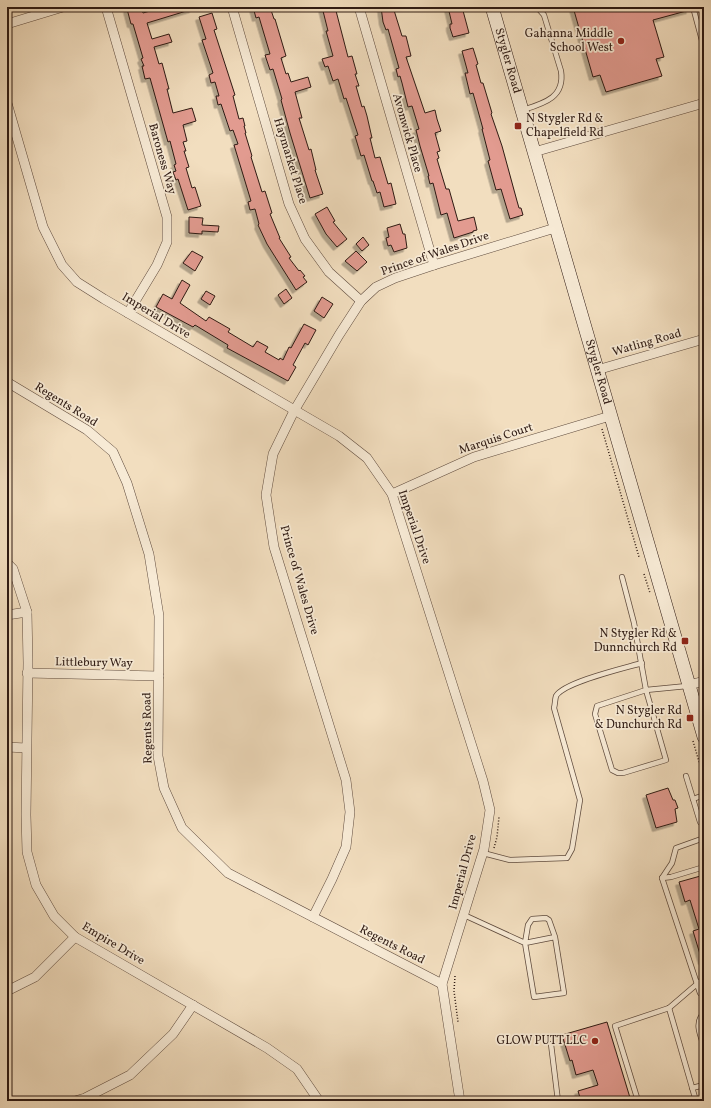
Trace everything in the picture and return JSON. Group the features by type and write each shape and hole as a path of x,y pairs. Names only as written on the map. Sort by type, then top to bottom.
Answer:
{"main road":[{"name":"Stygler Road","path":"494,7 534,152 704,737"}],"street":[{"path":"7,24 63,7"},
{"name":"Baroness Way","path":"106,7 167,217 167,242 156,265 128,313"},
{"name":"Haymarket Place","path":"232,7 292,211 305,239 329,272 361,301"},
{"name":"Avonwick Place","path":"359,7 434,265"},
{"name":"Imperial Drive","path":"7,102 43,227 62,265 77,282 294,411 339,436 367,458 392,494 483,781 490,810 483,853 442,984 460,1101"},
{"path":"534,152 704,102"},
{"name":"Prince of Wales Drive","path":"313,917 346,847 350,812 346,780 274,546 266,495 273,454 294,411 339,335 361,301 376,287 395,278 434,265 556,228"},
{"name":"Watling Road","path":"597,370 704,339"},
{"name":"Regents Road","path":"7,382 87,430 114,452 127,483 149,554 159,616 158,756 164,788 182,828 228,873 442,984"},
{"name":"Marquis Court","path":"392,494 474,457 610,416"},
{"name":"Empire Drive","path":"7,563 13,569 27,612 27,852 36,885 54,916 75,937 267,1048 297,1069 319,1101"},
{"path":"7,615 27,612"},
{"name":"Littlebury Way","path":"28,673 159,676"},
{"path":"689,685 704,681"},
{"path":"7,747 26,748"},
{"path":"7,991 35,977 75,937"},
{"path":"75,1101 86,1098 130,1075 173,1034 193,1005"}],"lane":[{"path":"522,110 539,105 552,98 561,86 562,79 544,15 537,7"},
{"path":"693,7 704,48"},
{"path":"622,577 634,623 646,690 666,760 623,773 618,773 612,770 595,714 597,706 646,690 689,685"},
{"path":"483,853 510,860 567,858 572,849 580,800 554,708 556,696 564,688 642,663"},
{"path":"686,776 700,822"},
{"path":"693,799 704,795"},
{"path":"662,878 672,863 676,848 704,838"},
{"path":"662,878 671,877 704,867"},
{"path":"662,878 700,993 704,992"},
{"path":"464,915 525,943 555,937"},
{"path":"546,918 549,920 555,937 564,993 534,997 525,943 528,925 532,919 546,918"},
{"path":"638,1101 615,1026 669,1008 704,978"},
{"path":"669,1008 696,1101"},
{"path":"704,1013 700,1016 698,1022 704,1046"},
{"path":"550,1044 558,1101"},
{"path":"692,1088 704,1085"}],"path":[{"path":"599,429 602,428 640,558"},
{"path":"412,525 417,540"},
{"path":"643,568 651,598"},
{"path":"659,623 663,638"},
{"path":"493,850 497,837 499,812"},
{"path":"455,973 454,991 459,1027"}],"building":[{"path":"141,7 143,13 164,7 193,7 193,9 147,23 152,39 169,34 172,42 154,47 159,64 162,63 169,89 167,89 173,113 192,108 196,121 183,125 187,141 183,142 189,167 186,168 192,188 195,187 201,206 188,210 178,179 176,180 173,172 176,171 174,165 176,164 170,141 168,142 150,78 145,79 142,66 144,66 141,59 143,58 127,9"},
{"path":"253,7 270,7 286,56 281,58 286,74 288,73 291,82 308,77 311,87 295,92 302,118 299,118 309,150 311,149 315,170 323,194 310,198 290,133 273,69 270,70 265,55 270,54 259,17 256,18"},
{"path":"322,7 335,7 348,57 352,56 357,74 355,74 359,86 356,86 362,107 364,106 367,116 375,158 380,157 388,184 391,183 396,204 384,207 380,192 377,193 372,181 364,155 361,156 355,136 358,135 338,79 333,81 328,66 325,67 322,59 333,56 326,31 328,31"},
{"path":"381,7 393,7 402,36 406,36 411,56 406,57 425,113 435,110 441,131 435,133 440,151 437,152 439,158 437,159 446,189 449,189 458,221 474,217 477,230 473,232 454,238 447,213 441,215 433,183 430,184 416,130 419,129 412,106 408,107 400,76 398,77 396,69 399,68 388,29 386,30 383,22"},
{"path":"448,7 462,7 469,33 453,37 450,28 450,24 452,24"},
{"name":"Gahanna Middle School West","path":"573,7 689,7 690,10 653,20 664,57 656,59 662,76 606,92 600,75 593,77"},
{"path":"212,13 217,29 214,30 235,95 233,96 239,119 243,118 251,157 262,192 265,191 272,213 270,214 279,238 291,257 289,258 305,276 303,277 307,282 296,290 267,244 258,225 255,209 250,210 248,202 251,201 234,145 238,144 233,130 230,131 221,104 218,105 216,96 219,96 215,82 211,83 209,75 213,73 202,40 206,39 199,17"},
{"path":"473,48 478,64 476,65 481,83 483,83 519,208 521,208 523,215 510,219 501,189 496,190 488,161 490,160 483,129 473,93 470,94 465,73 468,73 462,51"},
{"path":"327,207 335,221 333,222 347,239 337,247 326,234 315,214"},
{"path":"189,217 203,218 202,225 219,226 218,232 202,231 202,234 189,233"},
{"path":"400,224 403,234 405,234 407,248 394,252 391,245 388,246 386,238 389,237 387,228"},
{"path":"363,237 369,245 362,251 356,244"},
{"path":"192,251 203,257 195,271 183,263"},
{"path":"356,251 367,262 357,271 345,261"},
{"path":"182,280 190,285 180,303 206,321 209,317 230,329 228,332 253,347 257,341 268,347 265,352 279,360 280,358 283,360 289,347 291,348 304,324 316,330 308,345 305,343 293,365 296,367 288,381 227,348 228,345 195,325 193,327 156,307 163,294 172,299"},
{"path":"286,289 292,298 284,304 278,295"},
{"path":"206,291 215,296 210,305 201,299"},
{"path":"322,297 333,304 324,318 314,311"},
{"path":"668,788 678,808 675,809 677,822 656,828 646,795"},
{"path":"704,875 704,961 702,961 693,931 699,929 690,900 685,902 679,882"},
{"path":"607,1022 631,1101 581,1101 578,1091 598,1085 593,1070 576,1075 562,1035"}],"place":[{"name":"Gahanna Middle School West","path":"621,41"},
{"name":"N Stygler Rd & Chapelfield Rd","path":"518,126"},
{"name":"N Stygler Rd & Dunnchurch Rd","path":"685,641"},
{"name":"N Stygler Rd & Dunchurch Rd","path":"690,718"},
{"name":"GLOW PUTT LLC","path":"595,1041"}]}
